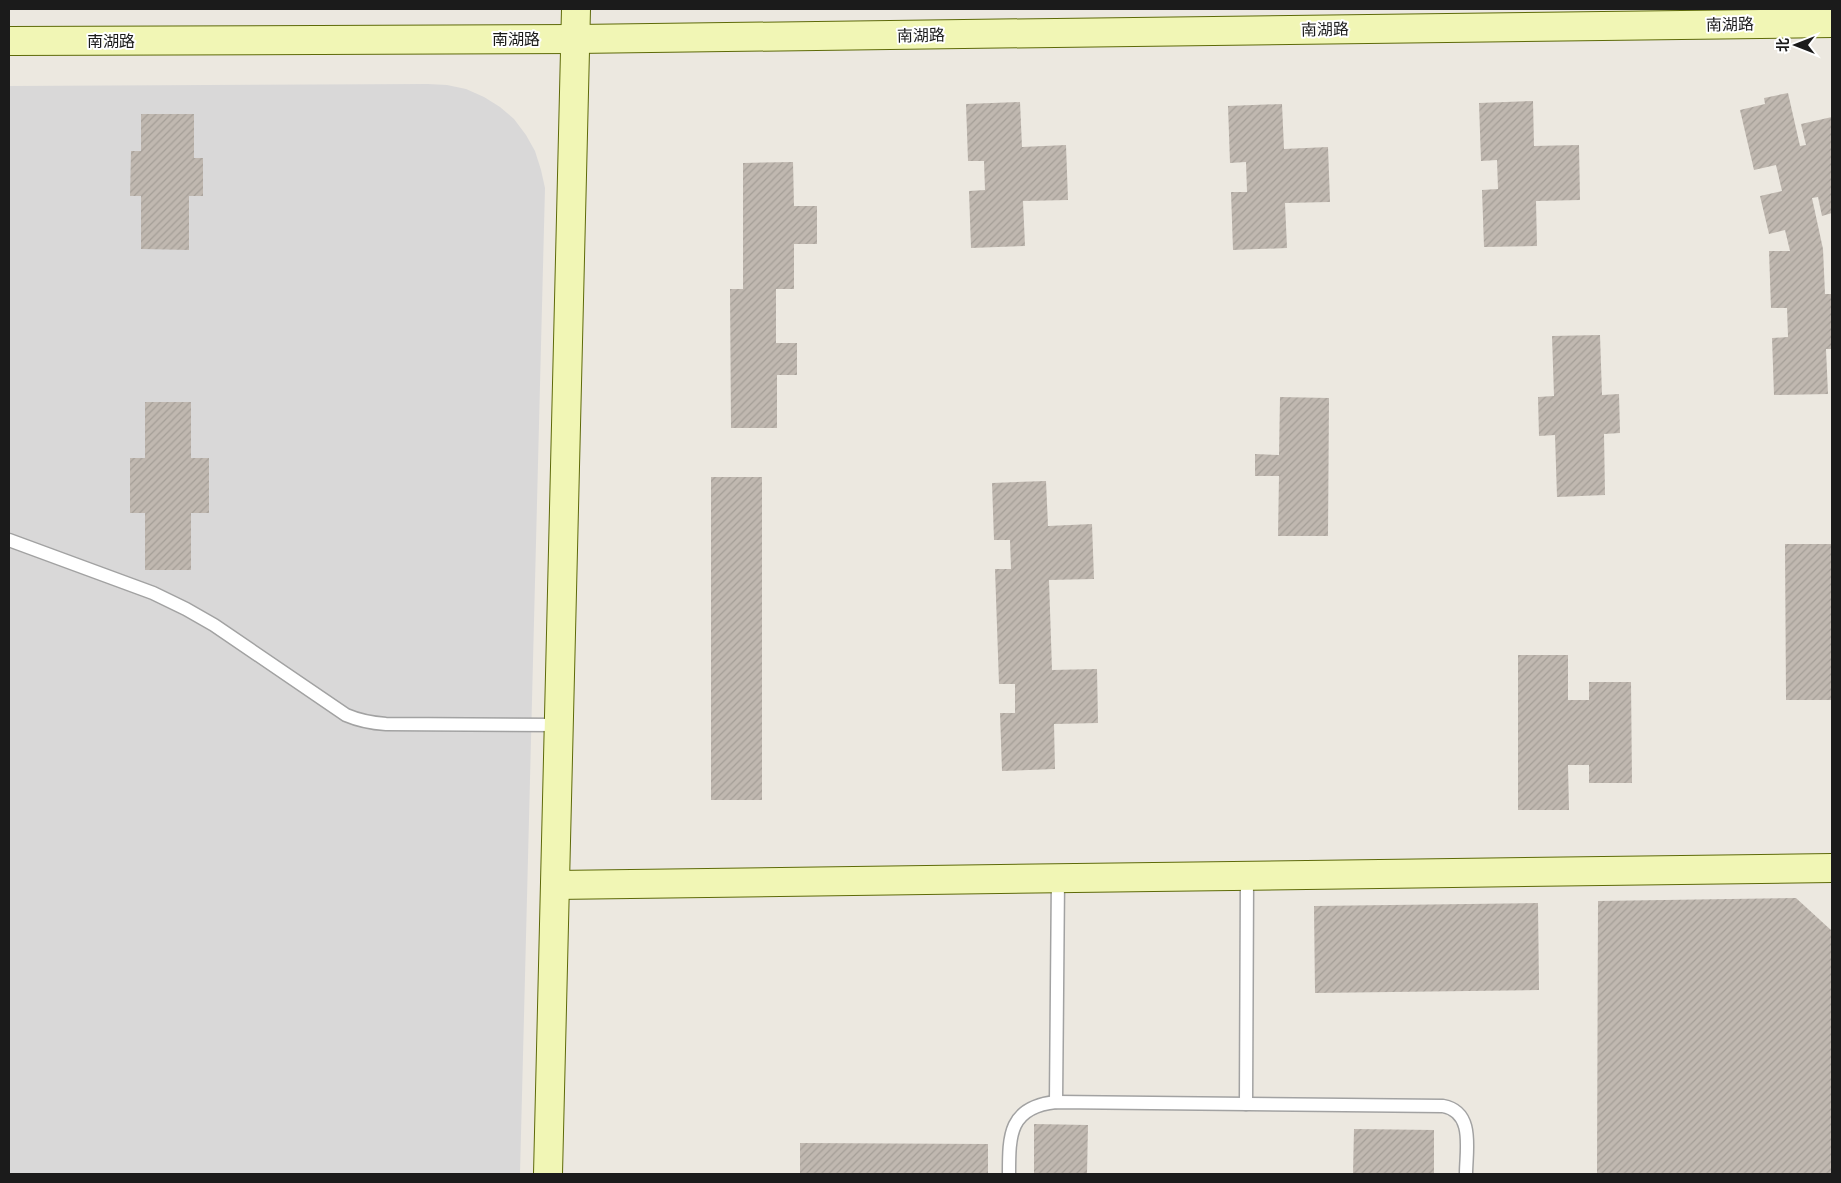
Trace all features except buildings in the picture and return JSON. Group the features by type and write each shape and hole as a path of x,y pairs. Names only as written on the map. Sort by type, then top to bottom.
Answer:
{"street":[{"path":"548,1174 576,9"},
{"name":"南湖路","path":"9,41 576,39 1832,23"},
{"path":"555,885 1832,868"}],"lane":[{"path":"9,540 153,593 186,609 214,625 346,715 358,720 386,724 559,725"},
{"path":"1246,1104 1248,876"},
{"path":"1056,1102 1058,878"},
{"path":"1009,1174 1010,1139 1013,1127 1021,1116 1031,1108 1056,1102 1443,1106 1459,1112 1465,1121 1467,1130 1466,1174"}],"shaded area":[{"path":"428,84 466,89 500,107 514,119 535,151 545,188 520,1174 9,1174 9,86"}]}
